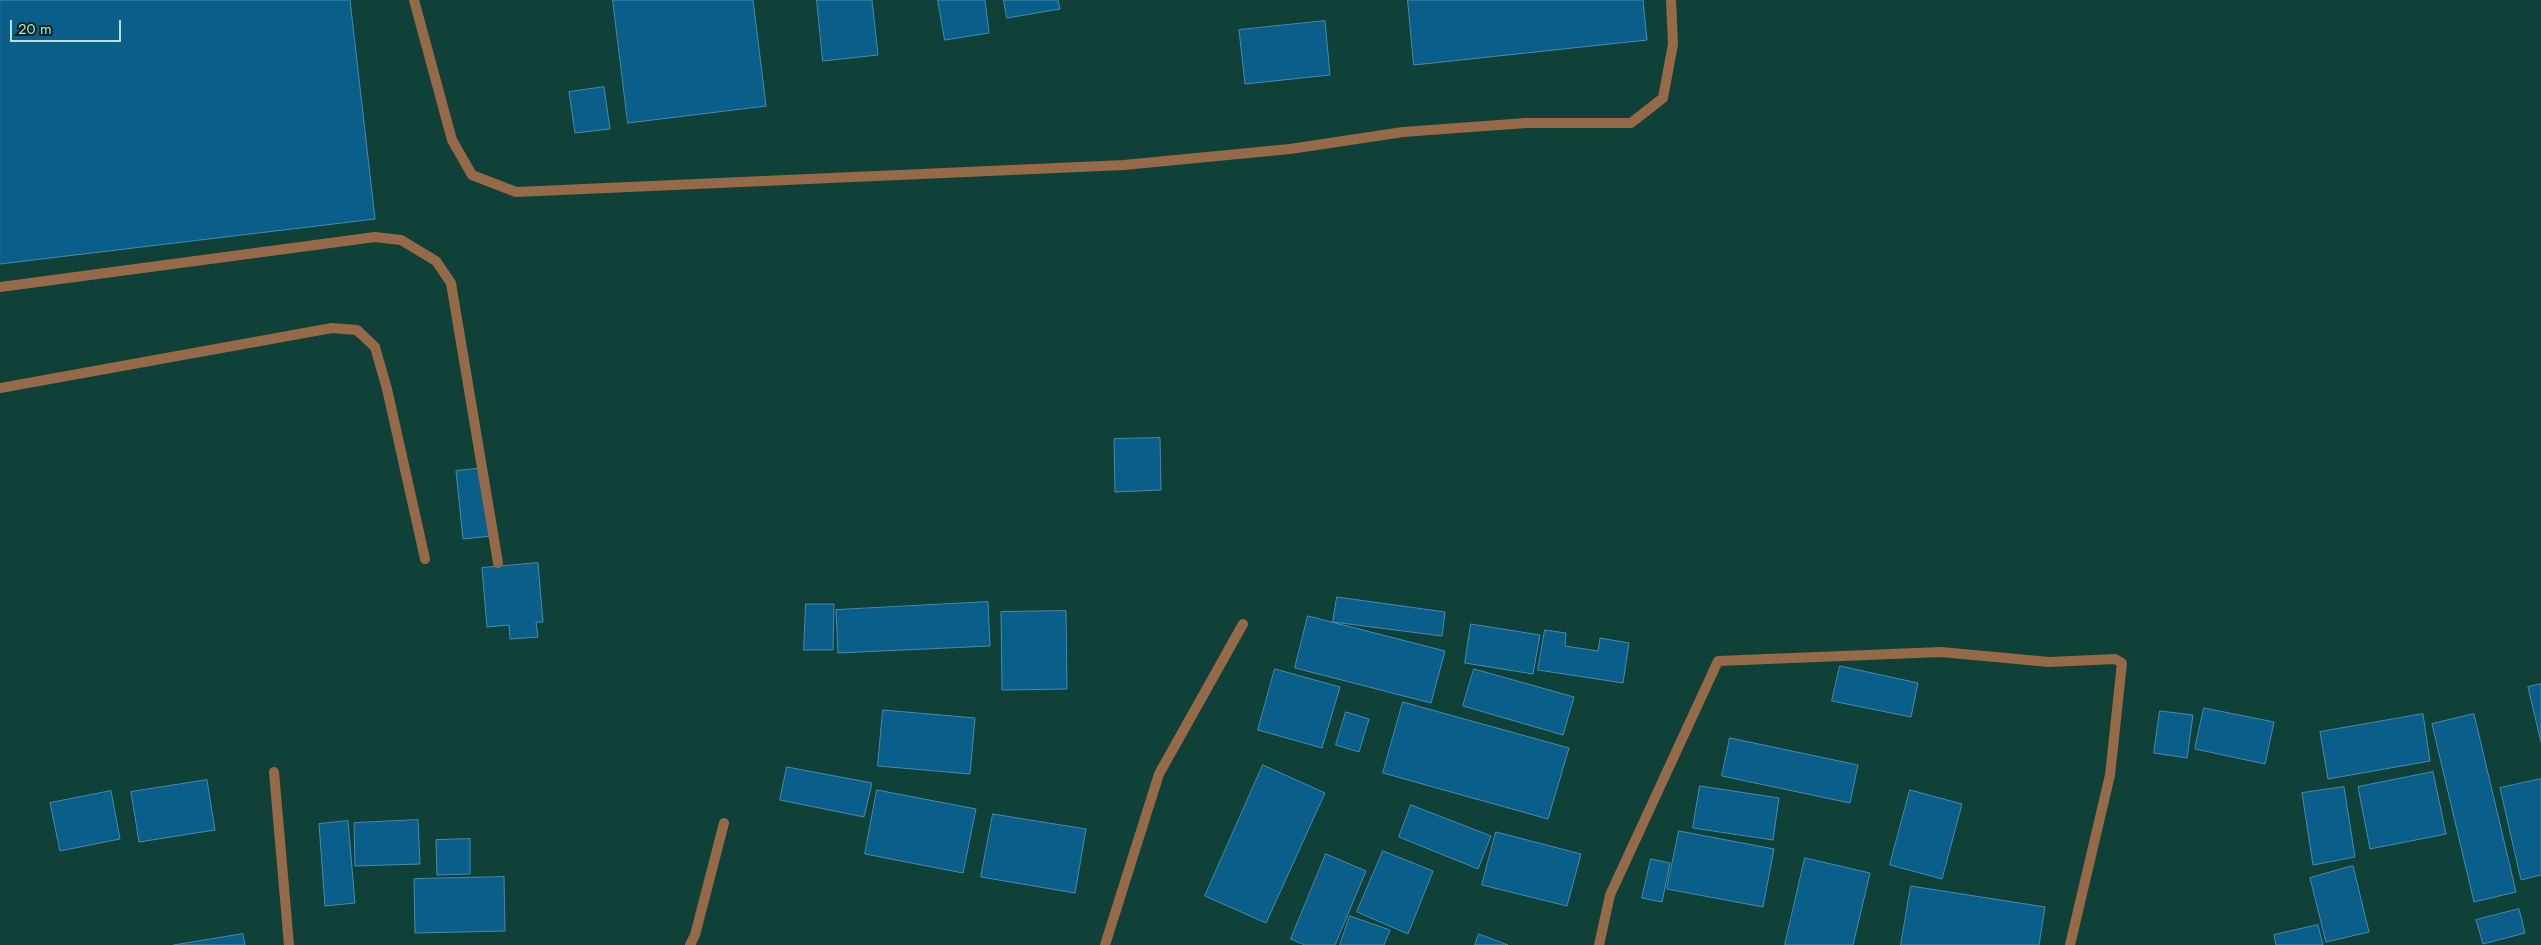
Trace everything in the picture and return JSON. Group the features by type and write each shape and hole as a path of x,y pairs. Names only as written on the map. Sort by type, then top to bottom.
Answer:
{"street":[{"path":"414,0 452,140 472,175 516,192 1124,165 1290,149 1404,132 1526,123 1631,123 1663,98 1673,44 1672,0"},
{"path":"0,287 375,237 401,240 436,261 451,283 498,564"},
{"path":"0,388 332,328 357,330 375,347 387,389 425,558"},
{"path":"1106,945 1160,774 1243,624"},
{"path":"1599,945 1610,895 1718,661 1941,652 2049,662 2115,659 2122,663 2110,775 2070,945"},
{"path":"274,772 289,945"},
{"path":"690,945 695,935 724,823"}],"building":[{"path":"0,0 350,0 375,219 0,264"},
{"path":"613,0 753,0 766,106 628,123"},
{"path":"817,0 872,0 878,55 823,61"},
{"path":"938,0 985,0 989,33 945,40"},
{"path":"1004,0 1058,0 1060,9 1007,18"},
{"path":"1408,0 1643,0 1647,40 1414,65"},
{"path":"1325,21 1330,75 1245,84 1239,30"},
{"path":"604,87 610,129 575,133 569,92"},
{"path":"1160,438 1161,490 1115,492 1114,439"},
{"path":"485,468 492,536 463,539 456,471"},
{"path":"538,563 543,622 536,622 538,637 510,639 509,625 487,627 482,568"},
{"path":"1337,597 1445,612 1442,636 1333,622"},
{"path":"988,602 990,646 838,653 836,610"},
{"path":"806,604 834,604 833,650 804,650"},
{"path":"1066,611 1067,689 1002,690 1001,612"},
{"path":"1308,616 1445,651 1431,703 1295,668"},
{"path":"1471,624 1540,635 1533,674 1465,663"},
{"path":"1545,630 1566,633 1565,646 1598,651 1600,638 1629,643 1623,683 1538,670"},
{"path":"1840,666 1918,683 1911,717 1832,701"},
{"path":"1275,669 1340,687 1322,748 1258,730"},
{"path":"1474,669 1574,697 1563,735 1463,706"},
{"path":"2541,684 2541,742 2528,687"},
{"path":"1403,702 1569,748 1548,819 1383,773"},
{"path":"2204,708 2274,722 2265,764 2195,749"},
{"path":"883,710 975,718 970,774 878,766"},
{"path":"2160,711 2193,715 2187,758 2154,753"},
{"path":"1346,712 1369,719 1359,752 1336,745"},
{"path":"2423,714 2430,761 2328,779 2320,732"},
{"path":"2474,714 2516,892 2474,902 2432,724"},
{"path":"1730,738 1858,765 1850,803 1722,776"},
{"path":"1263,765 1325,793 1266,923 1205,896"},
{"path":"787,767 872,783 864,817 780,800"},
{"path":"2433,772 2446,834 2370,849 2358,787"},
{"path":"2541,779 2541,875 2521,880 2500,788"},
{"path":"207,780 215,830 139,842 131,792"},
{"path":"1700,786 1779,798 1773,840 1693,828"},
{"path":"2344,787 2355,857 2313,865 2302,793"},
{"path":"877,790 976,809 963,873 865,854"},
{"path":"1910,790 1962,804 1942,879 1890,865"},
{"path":"111,791 120,839 60,851 50,803"},
{"path":"1411,805 1491,836 1478,869 1399,837"},
{"path":"993,814 1086,829 1075,893 981,877"},
{"path":"418,820 420,864 355,866 354,823"},
{"path":"348,821 355,903 325,906 319,824"},
{"path":"1679,831 1774,849 1763,907 1667,889"},
{"path":"1496,832 1581,854 1567,906 1482,885"},
{"path":"470,839 470,874 437,875 436,840"},
{"path":"1383,851 1433,871 1408,934 1357,912"},
{"path":"1326,854 1366,871 1335,945 1305,945 1291,939"},
{"path":"1805,858 1870,873 1853,945 1785,945"},
{"path":"1651,859 1670,863 1662,902 1642,898"},
{"path":"2353,866 2369,932 2326,942 2310,878"},
{"path":"504,877 505,931 415,933 414,879"},
{"path":"1911,886 2045,907 2039,945 1901,945"},
{"path":"2519,909 2525,933 2483,944 2476,920"},
{"path":"1350,916 1390,930 1384,945 1340,945"},
{"path":"2318,925 2323,945 2276,945 2274,935"},
{"path":"243,934 245,945 174,945"},
{"path":"1479,934 1508,945 1475,945"}]}
